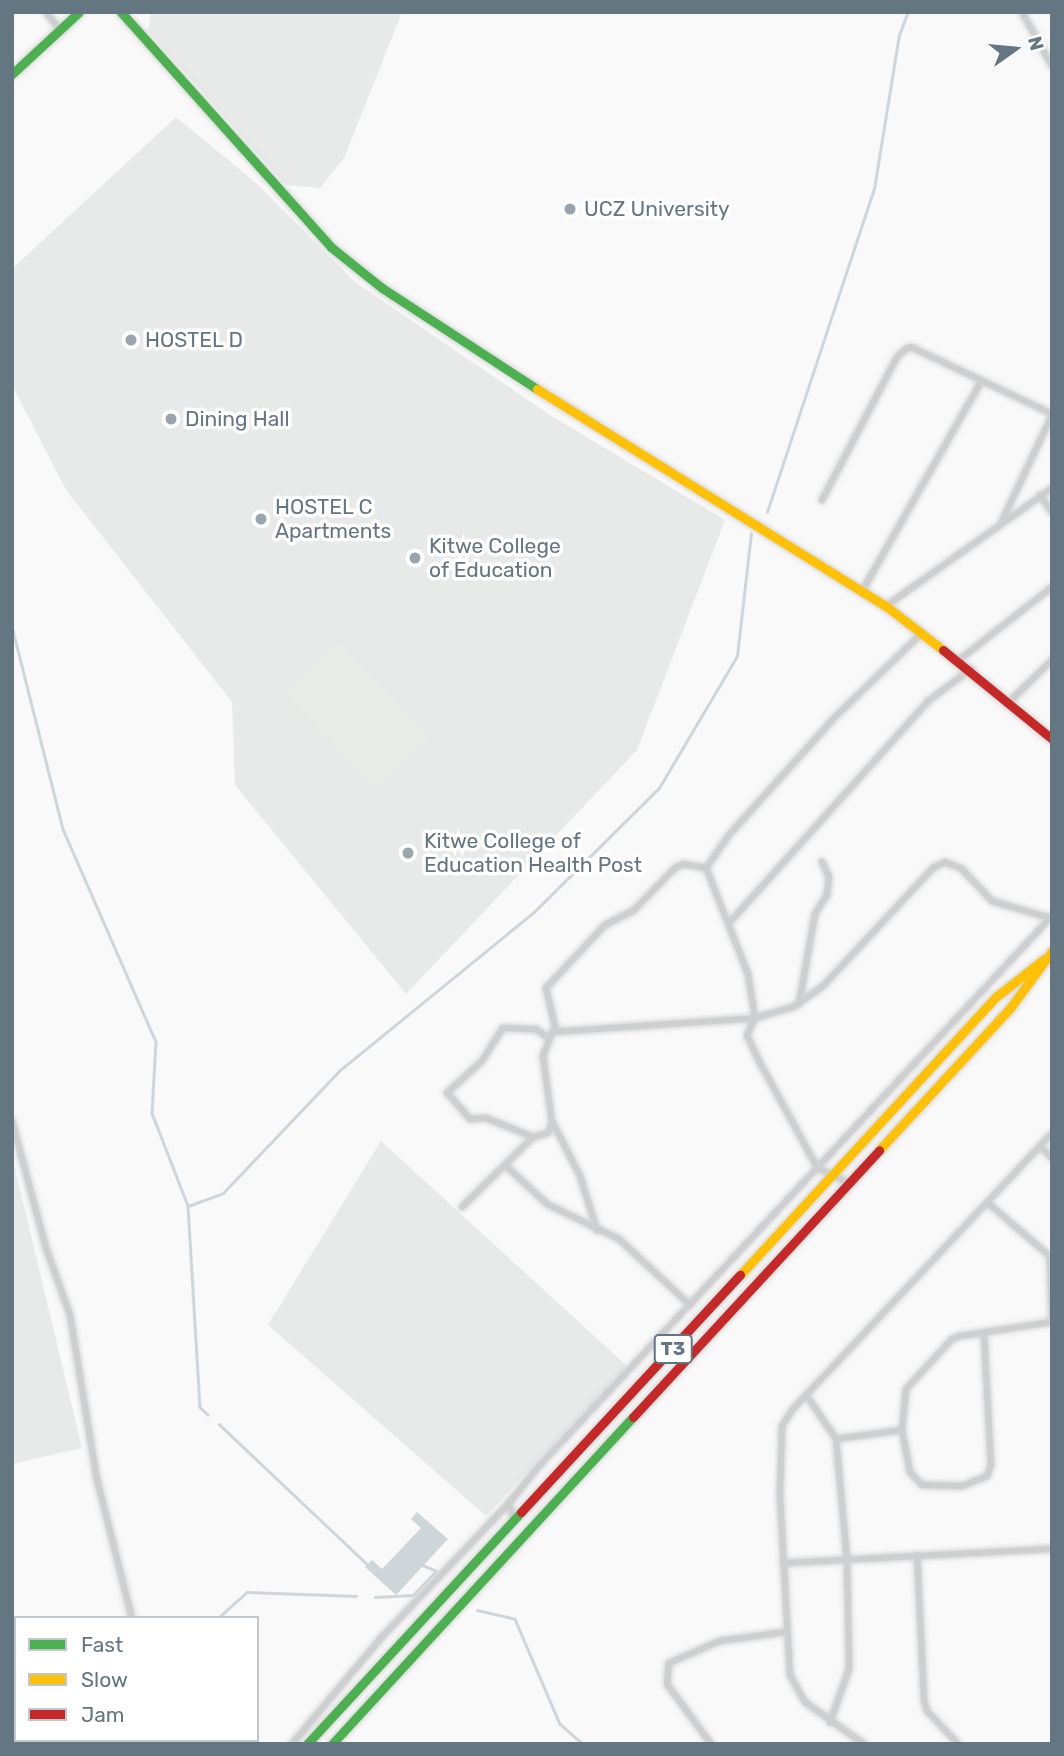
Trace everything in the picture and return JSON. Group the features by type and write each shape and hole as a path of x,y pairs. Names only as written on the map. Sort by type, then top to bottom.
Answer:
{"main road":[{"path":"12,74 79,12"},
{"path":"121,12 331,247 382,288 886,607 971,669 1052,739"},
{"name":"T3","path":"307,1744 997,996 1052,951"},
{"name":"T3","path":"332,1744 1010,1008 1044,959"}],"street":[{"path":"46,12 60,30"},
{"path":"1022,12 1052,66"},
{"path":"822,500 897,357 911,347 1052,414 1001,524"},
{"path":"861,593 981,382"},
{"path":"886,607 1052,488"},
{"path":"1040,495 1052,512"},
{"path":"959,660 1052,587"},
{"path":"706,867 728,836 835,717 923,632"},
{"path":"1010,701 1052,660"},
{"path":"730,922 928,701 971,669"},
{"path":"799,1004 816,914 827,895 829,877 822,862"},
{"path":"292,1744 380,1639 1051,917 992,901 962,869 945,862 933,868 831,978 799,1004 755,1018 556,1031 547,1037 542,1056 552,1122 580,1176 597,1230"},
{"path":"556,1031 545,988 605,925 634,910 675,868 683,864 706,867"},
{"path":"706,867 730,922 748,974 755,1018 747,1035 787,1118 817,1167 849,1184"},
{"path":"533,1137 486,1118 470,1119 447,1093 482,1060 502,1028 536,1029 547,1037"},
{"path":"12,1121 43,1239 70,1315 97,1479 131,1616"},
{"path":"462,1207 533,1137 548,1133 552,1122"},
{"path":"863,1743 830,1724 794,1688 785,1632 780,1436 786,1416 1052,1133"},
{"path":"1040,1146 1052,1158"},
{"path":"506,1166 547,1204 619,1239 690,1306"},
{"path":"984,1333 991,1465 987,1476 962,1486 922,1485 910,1472 902,1430 906,1389 952,1339 984,1333 1052,1323 1051,1258 988,1203"},
{"path":"807,1396 836,1439 847,1560 849,1670 830,1724"},
{"path":"836,1439 902,1430"},
{"path":"509,1503 513,1518"},
{"path":"783,1563 1052,1549"},
{"path":"917,1555 923,1700 927,1711 958,1744"},
{"path":"711,1744 667,1684 669,1663 720,1641 785,1632"}],"shaded area":[{"path":"151,12 402,12 344,158 320,188 286,185 148,31"},
{"name":"Kitwe College of Education","path":"176,117 255,182 355,282 550,415 725,520 637,750 406,994 235,785 232,702 66,490 12,385 12,269"},
{"path":"340,641 430,738 374,789 284,693"},
{"path":"381,1141 627,1366 486,1516 268,1325"},
{"path":"12,1156 82,1448 12,1464"},
{"path":"417,1512 448,1539 396,1595 365,1567 372,1560 382,1569 421,1528 411,1519"}],"waterway":[{"path":"767,512 874,189 899,35 908,12"},
{"path":"188,1206 223,1193 339,1071 533,913 659,788 737,656 751,534"},
{"path":"12,626 63,829 156,1042 152,1113 188,1206 200,1407 208,1415"},
{"path":"219,1424 369,1566"},
{"path":"375,1597 413,1595 436,1571 421,1565"},
{"path":"220,1616 247,1592 356,1596"},
{"path":"477,1610 515,1619 560,1724 583,1744"}],"traffic: fast":[{"path":"12,74 79,12"},
{"path":"121,12 331,247 382,288 537,389"},
{"path":"332,1744 633,1417"},
{"path":"307,1744 521,1512"}],"traffic: slow":[{"path":"537,389 886,606 943,650"},
{"path":"879,1150 1010,1008 1052,951"},
{"path":"740,1275 997,996 1044,959"}],"traffic: jam":[{"path":"943,650 1052,739"},
{"path":"633,1417 879,1150"},
{"path":"521,1512 740,1275"}],"place":[{"name":"UCZ University","path":"570,209"},
{"name":"HOSTEL D","path":"131,340"},
{"name":"Dining Hall","path":"171,419"},
{"name":"HOSTEL C Apartments","path":"261,519"},
{"name":"Kitwe College of Education","path":"415,558"},
{"name":"Kitwe College of Education Health Post","path":"408,853"}]}
